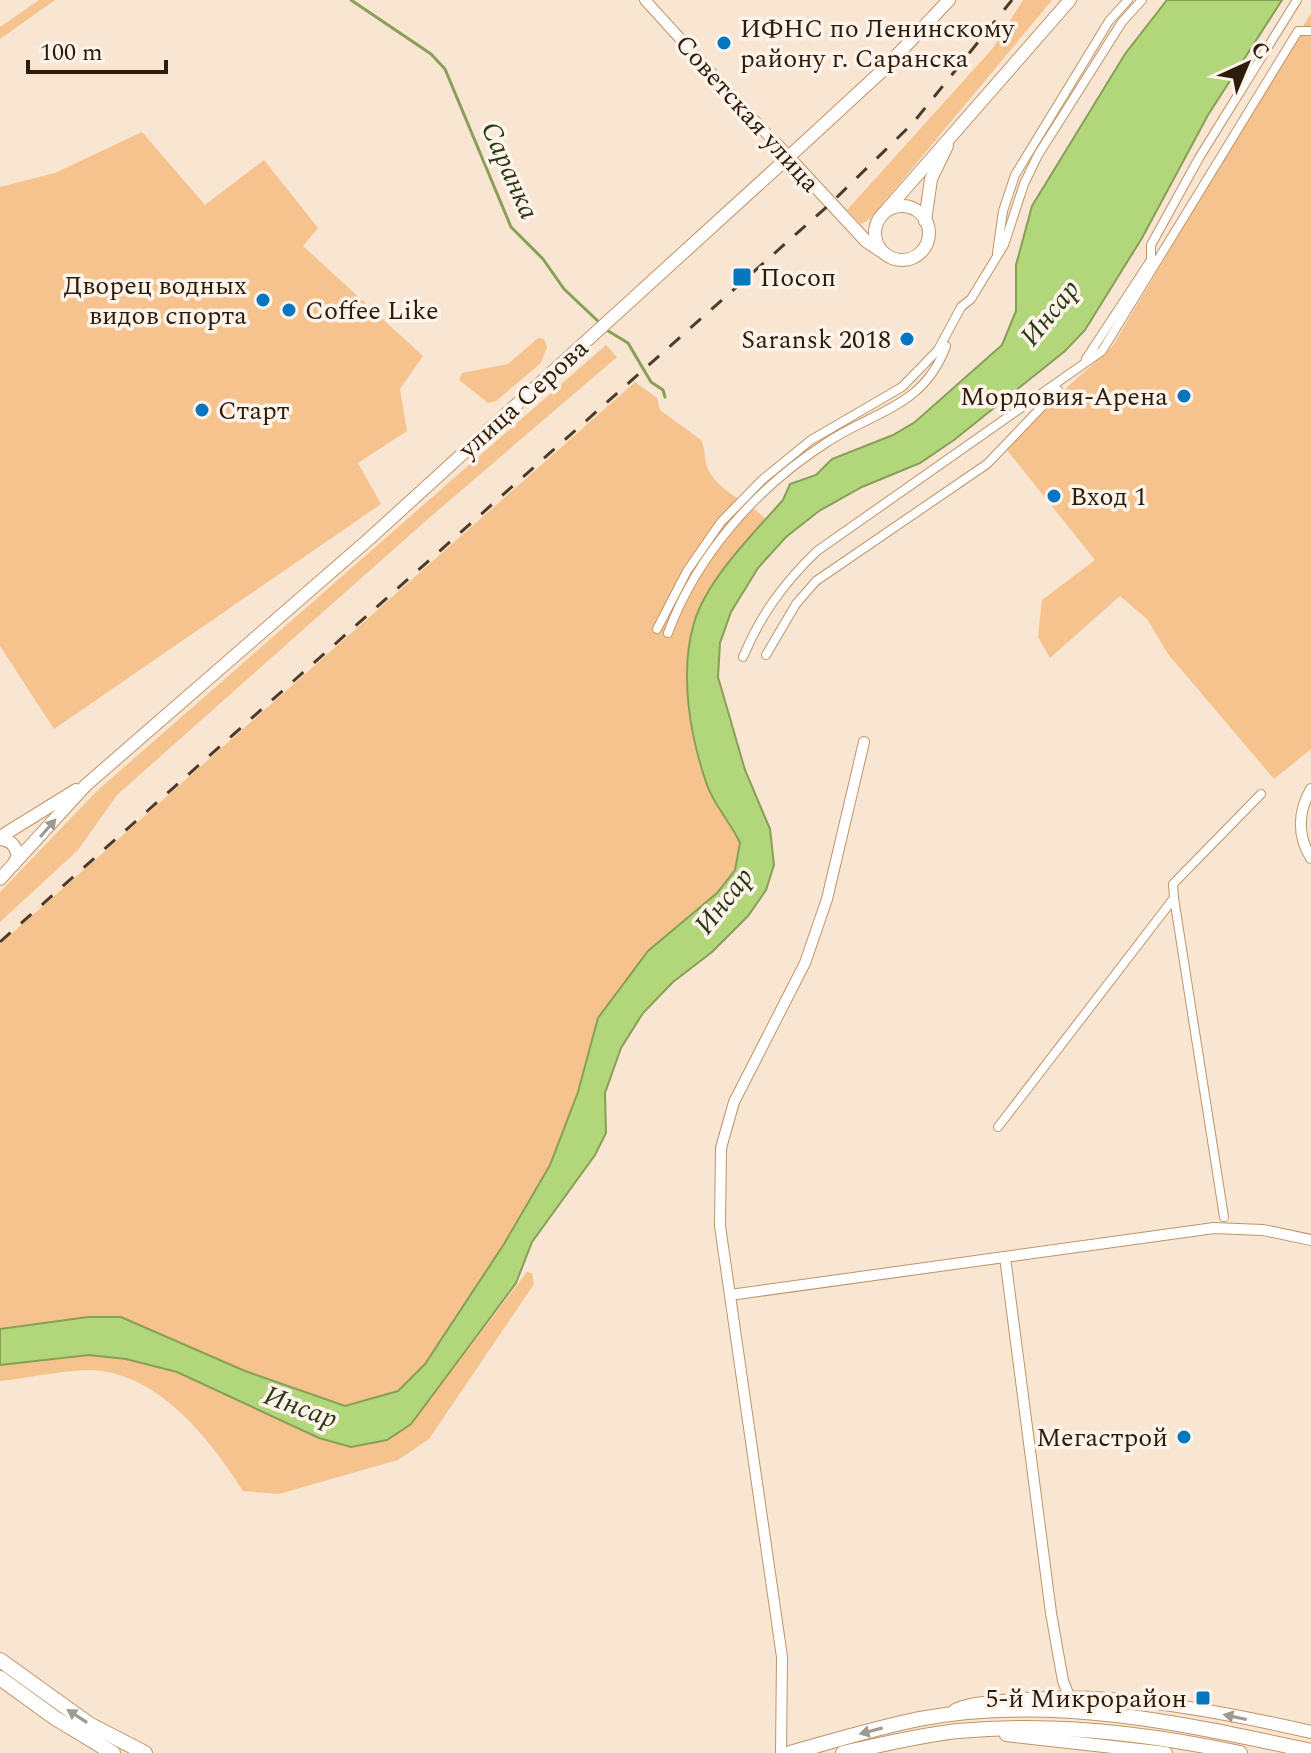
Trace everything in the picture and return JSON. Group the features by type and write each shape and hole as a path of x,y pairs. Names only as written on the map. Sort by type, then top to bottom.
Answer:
{"main road":[{"path":"0,1660 89,1724 145,1753"},
{"path":"0,1678 55,1718 113,1753"},
{"path":"790,1753 879,1728 947,1716 1047,1710 1101,1713 1201,1728 1311,1751"},
{"path":"843,1753 951,1732 1047,1727 1100,1731 1240,1753"}],"street":[{"name":"улица Серова","path":"5,875 86,785 369,539 883,70 949,0"},
{"path":"852,225 868,226 882,216 1070,0"},
{"path":"996,258 1003,211 1015,175 1109,21 1128,0"},
{"path":"657,629 687,571 721,522 762,480 811,440 902,387 938,350 952,323 996,258 1038,155 1122,22 1142,0"},
{"path":"766,655 796,604 816,581 987,464 1097,347 1151,260 1151,245 1199,158 1297,0"},
{"path":"649,4 663,1"},
{"name":"Советская улица","path":"649,4 866,241 884,253"},
{"path":"743,657 760,617 787,580 817,551 1072,376 1102,351 1298,31 1311,31"},
{"path":"882,216 876,240 884,253 898,260 920,253 928,239 925,221 931,179 952,136"},
{"path":"882,216 906,207 925,221"},
{"path":"668,633 680,601 695,575 741,515 767,488 826,442 922,389 944,351 952,323"},
{"path":"781,1753 782,1657 720,1226 721,1148 734,1102 805,963 827,899 864,742"},
{"name":"улица Серова","path":"0,838 86,785"},
{"path":"1311,789 1304,803 1301,828 1311,858"},
{"path":"1224,1217 1173,884 1261,794"},
{"path":"0,838 8,840 18,856 5,875"},
{"path":"998,1127 1174,898"},
{"path":"730,1295 1214,1228 1263,1230 1311,1240"},
{"path":"1005,1257 1051,1613 1063,1681 1069,1696"},
{"path":"947,1716 970,1705 1069,1696 1201,1710 1311,1732"},
{"path":"951,1732 971,1737 1017,1734 1166,1753"}],"shaded area":[{"path":"39,0 55,0 0,39 0,27"},
{"path":"1023,0 1052,0 870,219 861,224 847,210 993,48"},
{"name":"Мордовия-Арена","path":"1311,13 1311,749 1274,779 1168,654 1147,619 1120,596 1050,658 1038,637 1042,600 1095,560 1003,445 1112,347"},
{"name":"Старт","path":"142,132 205,205 264,160 318,228 303,246 423,356 400,389 407,431 358,463 381,504 54,729 0,646 0,187 55,173"},
{"path":"538,338 544,339 547,347 541,363 496,401 488,403 459,380 462,373 508,364"},
{"path":"606,345 617,357 429,518 117,795 78,850 0,922 0,892 97,791"},
{"path":"635,382 657,398 660,410 701,440 707,467 714,479 765,518 726,567 701,606 690,637 688,658 688,706 696,753 709,790 740,843 735,870 717,893 648,951 598,1018 578,1092 550,1165 504,1244 425,1364 398,1391 345,1406 245,1371 121,1317 88,1317 0,1329 0,944"},
{"path":"527,1272 532,1273 534,1284 429,1439 398,1460 279,1494 243,1491 198,1430 179,1411 136,1382 112,1373 87,1370 0,1381 0,1365 89,1355 126,1359 177,1372 318,1438 352,1447 411,1424"}],"water":[{"name":"Инсар","path":"1167,0 1282,0 1208,115 1142,238 1085,330 1065,351 954,440 920,463 862,487 819,511 786,537 758,568 731,612 720,643 718,677 745,770 770,829 774,865 766,890 748,916 712,952 673,982 643,1013 621,1048 605,1093 606,1133 595,1155 532,1242 516,1283 411,1424 387,1440 351,1447 319,1438 177,1372 126,1359 89,1355 0,1365 0,1329 88,1317 121,1317 245,1371 345,1406 398,1391 425,1364 504,1244 550,1165 578,1092 598,1018 648,951 717,893 735,870 740,843 707,785 688,705 687,663 700,606 732,557 783,500 790,484 816,475 832,459 893,435 915,422 1002,345 1016,311 1016,265 1032,206 1125,54"}],"waterway":[{"name":"Саранка","path":"351,0 431,54 445,69 511,227 543,259 564,289 600,323"},
{"name":"Саранка","path":"605,329 628,343 651,382 663,390 665,397"}],"railway":[{"path":"0,942 831,203 913,123 1012,0"}],"place":[{"name":"ИФНС по Ленинскому району г. Саранска","path":"724,43"},
{"name":"Посоп","path":"742,277"},
{"name":"Дворец водных видов спорта","path":"263,300"},
{"name":"Coffee Like","path":"289,310"},
{"name":"Saransk 2018","path":"907,339"},
{"name":"Мордовия-Арена","path":"1184,396"},
{"name":"Старт","path":"202,410"},
{"name":"Вход 1","path":"1054,496"},
{"name":"Мегастрой","path":"1184,1437"},
{"name":"5-й Микрорайон","path":"1203,1698"}]}
